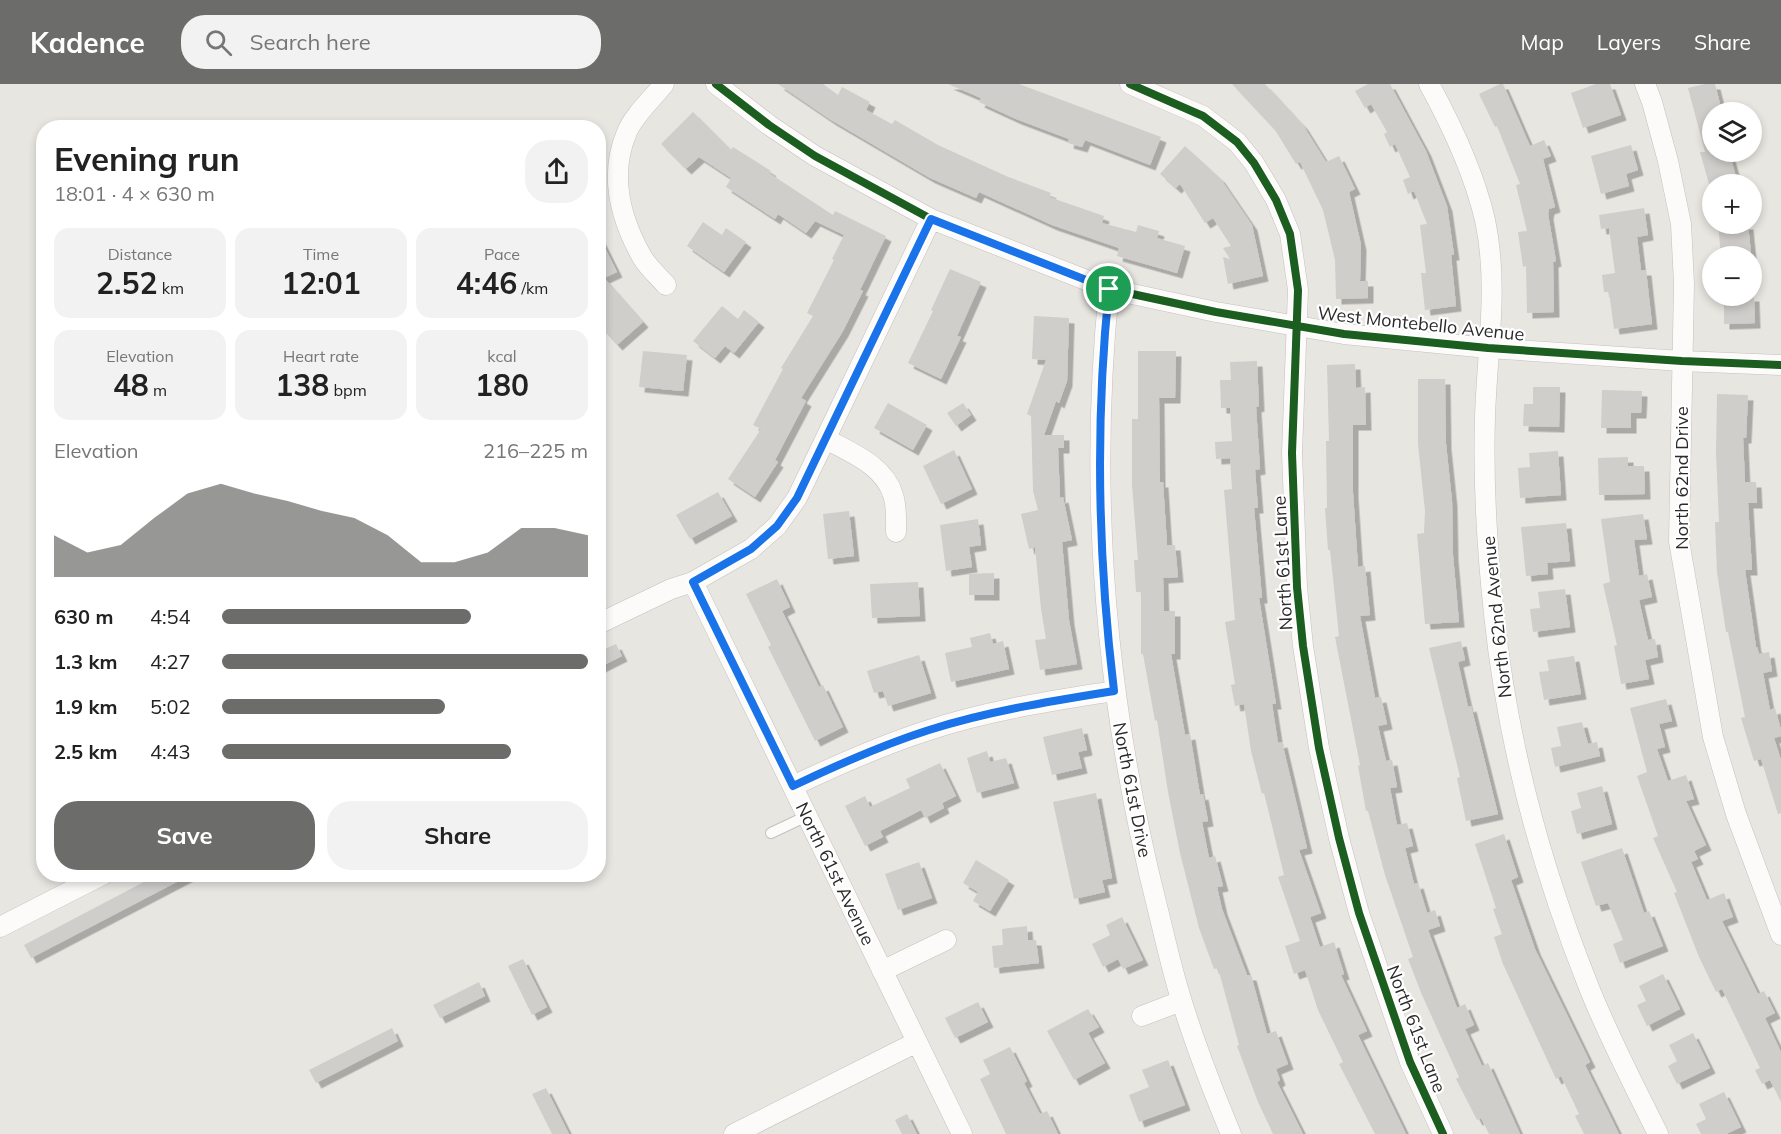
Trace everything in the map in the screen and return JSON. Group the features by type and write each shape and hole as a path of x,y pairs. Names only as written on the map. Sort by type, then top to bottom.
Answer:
{"street":[{"path":"664,84 627,130 618,161 617,192 643,259 666,285"},
{"path":"606,620 671,589 693,582 751,549 777,526 797,498 931,219 815,156 716,84"},
{"name":"North 61st Lane","path":"1130,84 1203,116 1236,142 1254,163 1276,200 1290,234 1298,290 1292,453 1297,587 1303,646 1319,748 1359,913 1410,1062 1443,1134"},
{"name":"North 62nd Avenue","path":"1429,84 1451,123 1485,220 1492,277 1485,497 1494,615 1507,705 1527,793 1568,931 1589,987 1658,1134"},
{"name":"North 62nd Drive","path":"1645,84 1668,161 1681,224 1684,284 1679,541 1713,737 1736,814 1781,935"},
{"name":"West Montebello Avenue","path":"931,219 1109,289 1295,326 1344,334 1488,348 1781,365"},
{"name":"North 61st Drive","path":"1109,289 1102,356 1101,519 1103,572 1114,691 1139,834 1181,1001 1232,1134"},
{"path":"826,439 874,467 884,478 894,496 896,532"},
{"name":"North 61st Avenue","path":"693,582 962,1134"},
{"path":"793,786 890,743 932,729 1028,705 1114,691"},
{"path":"0,927 88,882"},
{"path":"882,971 946,940"},
{"path":"1142,1016 1181,1001"},
{"path":"734,1134 916,1042"}],"lane":[{"path":"771,833 807,816"}],"building":[{"path":"778,84 823,84 838,95 842,87 870,102 866,110 892,124 895,120 938,145 1006,176 1051,193 1049,197 1104,216 1102,223 1136,232 1138,225 1159,231 1157,238 1185,246 1177,273 1117,256 1119,248 1052,225 979,192 976,198 930,178 831,120"},
{"path":"948,84 1019,84 1161,137 1150,165 1085,140 1082,147 1068,143 1069,139 1016,119 979,102 981,98"},
{"path":"1232,84 1265,84 1303,125 1326,162 1339,156 1355,189 1349,192 1361,245 1360,281 1368,281 1368,298 1336,299 1335,260 1323,210 1300,162 1296,164 1275,130"},
{"path":"1368,84 1390,84 1426,151 1447,206 1454,255 1451,255 1456,306 1425,310 1421,273 1426,273 1420,225 1427,224 1414,191 1408,194 1403,180 1410,177 1395,144 1390,147 1384,134 1387,132 1371,104 1365,108 1355,91"},
{"path":"1503,84 1530,146 1544,140 1551,156 1543,159 1555,207 1549,209 1548,214 1556,261 1553,262 1554,312 1527,313 1526,266 1523,267 1518,232 1527,231 1516,185 1520,184 1497,126 1495,127 1479,94"},
{"path":"1596,84 1610,84 1621,115 1583,128 1571,93"},
{"path":"1715,84 1720,102 1702,102 1702,141 1688,88"},
{"path":"693,112 731,150 733,147 771,171 769,173 833,215 835,211 886,236 843,331 801,398 806,401 775,460 778,462 755,497 728,479 761,429 753,425 783,369 781,368 813,316 807,313 844,235 815,221 806,233 778,214 775,219 726,187 731,178 699,157 686,169 661,144"},
{"path":"1631,145 1638,170 1626,174 1629,186 1601,194 1591,156"},
{"path":"1185,146 1220,178 1252,225 1263,276 1228,284 1223,257 1230,259 1223,248 1231,246 1213,218 1205,223 1180,184 1176,188 1160,174"},
{"path":"1703,162 1732,162 1735,174 1706,174"},
{"path":"1644,208 1648,235 1637,237 1641,270 1646,270 1652,324 1614,329 1609,292 1604,292 1602,275 1615,273 1609,228 1601,229 1599,215"},
{"path":"703,222 722,235 726,228 746,242 724,272 687,246"},
{"path":"1719,234 1749,234 1750,246 1720,246"},
{"path":"606,250 617,272 606,277"},
{"path":"950,269 981,282 957,336 961,337 941,379 908,363"},
{"path":"606,280 643,322 617,345 606,333"},
{"path":"722,306 738,319 744,310 759,322 734,353 725,346 715,358 693,341"},
{"path":"1724,306 1754,306 1755,323 1724,324"},
{"path":"1034,316 1069,318 1067,381 1059,403 1056,401 1044,435 1064,435 1064,448 1058,448 1060,498 1063,497 1072,540 1062,542 1069,620 1077,664 1040,670 1035,640 1046,639 1035,547 1029,549 1021,514 1038,510 1033,491 1031,416 1027,414 1046,360 1032,359"},
{"path":"643,351 687,355 683,391 639,387"},
{"path":"1138,351 1176,351 1175,398 1159,398 1160,482 1163,482 1167,545 1175,545 1178,577 1163,578 1164,611 1175,611 1175,654 1171,654 1185,735 1190,734 1200,795 1203,794 1208,821 1202,822 1209,858 1215,856 1223,886 1217,887 1222,909 1247,975 1251,975 1267,1034 1276,1031 1288,1064 1276,1069 1280,1080 1277,1082 1303,1134 1273,1134 1258,1102 1237,1046 1239,1045 1218,968 1214,969 1199,928 1180,853 1157,720 1155,721 1143,654 1141,654 1141,592 1136,592 1134,560 1138,560 1132,485 1132,419 1138,419"},
{"path":"1257,361 1259,406 1256,407 1260,469 1255,470 1258,508 1254,508 1262,598 1259,598 1276,704 1272,704 1278,743 1282,742 1307,848 1299,850 1321,913 1310,917 1320,947 1334,942 1344,974 1341,975 1367,1031 1358,1035 1406,1134 1375,1134 1339,1064 1343,1062 1318,1010 1305,970 1294,974 1285,946 1300,941 1278,877 1284,875 1251,751 1244,704 1235,706 1231,685 1235,684 1225,622 1235,620 1224,490 1232,489 1230,458 1216,459 1215,442 1232,441 1230,408 1221,408 1220,380 1231,380 1230,362"},
{"path":"1355,364 1356,388 1365,387 1366,425 1353,425 1353,493 1358,567 1365,566 1370,615 1360,616 1375,698 1381,697 1387,724 1378,726 1386,761 1392,760 1397,787 1390,788 1397,825 1407,823 1413,846 1405,848 1414,884 1418,883 1427,913 1435,910 1440,926 1428,930 1457,1008 1465,1004 1474,1025 1465,1029 1482,1066 1488,1063 1520,1134 1489,1134 1481,1118 1477,1120 1456,1079 1459,1077 1408,959 1413,957 1385,875 1368,811 1366,811 1358,766 1360,765 1335,637 1339,636 1325,508 1327,508 1326,441 1329,441 1327,365"},
{"path":"1418,379 1445,379 1446,444 1452,501 1453,555 1459,622 1425,624 1417,534 1424,533 1425,511 1418,444"},
{"path":"1533,387 1560,387 1559,427 1523,426 1524,404 1533,404"},
{"path":"1602,390 1642,391 1641,413 1631,413 1631,428 1601,428"},
{"path":"1717,394 1748,395 1746,438 1743,438 1745,482 1756,482 1757,503 1748,503 1752,570 1745,570 1756,647 1759,654 1769,652 1772,671 1763,673 1770,710 1775,708 1781,730 1781,736 1774,738 1781,760 1781,813 1778,814 1761,759 1754,761 1741,718 1745,717 1728,632 1726,632 1717,572 1715,522 1719,522 1716,453"},
{"path":"888,403 927,425 913,450 874,428"},
{"path":"963,403 971,415 956,426 947,413"},
{"path":"954,450 972,489 941,504 923,466"},
{"path":"1558,451 1561,495 1520,498 1518,468 1530,467 1529,453"},
{"path":"1628,457 1628,466 1644,466 1645,494 1599,495 1598,458"},
{"path":"718,492 732,516 690,539 676,515"},
{"path":"849,511 854,556 828,559 823,514"},
{"path":"1643,514 1647,539 1634,540 1639,576 1647,574 1652,597 1639,600 1648,640 1655,639 1658,657 1645,660 1649,679 1621,684 1614,646 1617,645 1603,584 1610,582 1601,519"},
{"path":"978,519 981,545 969,547 972,567 946,571 940,525"},
{"path":"1566,523 1570,561 1547,563 1548,574 1526,576 1521,527"},
{"path":"994,573 994,595 969,595 969,574"},
{"path":"777,579 790,607 782,611 819,687 823,685 843,727 815,741 768,647 771,645 746,594"},
{"path":"918,582 920,616 872,618 870,584"},
{"path":"1565,589 1570,627 1533,632 1530,609 1540,608 1538,592"},
{"path":"990,633 993,644 1003,641 1009,669 951,682 945,653 972,647 970,638"},
{"path":"1461,641 1465,660 1458,662 1498,814 1466,821 1457,778 1460,777 1429,648"},
{"path":"616,644 622,656 606,664 606,648"},
{"path":"919,655 931,693 888,706 883,691 874,693 867,671"},
{"path":"1574,656 1581,694 1544,700 1539,672 1549,671 1547,660"},
{"path":"1666,699 1672,721 1659,724 1665,747 1657,749 1668,781 1686,775 1694,799 1686,801 1706,845 1694,851 1698,859 1691,862 1707,900 1724,893 1733,917 1722,921 1758,994 1764,991 1775,1013 1765,1018 1781,1052 1781,1102 1770,1080 1762,1084 1755,1070 1760,1068 1722,989 1716,992 1699,957 1674,893 1677,892 1653,838 1658,836 1637,776 1647,772 1630,708"},
{"path":"1582,722 1588,744 1597,742 1600,756 1555,767 1551,748 1561,746 1557,727"},
{"path":"1082,728 1087,750 1078,752 1082,768 1052,775 1043,737"},
{"path":"987,751 990,762 1006,758 1014,783 977,793 967,758"},
{"path":"940,763 956,796 942,803 944,808 925,818 921,810 880,831 883,837 865,846 845,806 865,796 870,807 910,788 906,779"},
{"path":"1602,786 1612,824 1577,834 1571,811 1581,808 1577,793"},
{"path":"1096,793 1112,878 1102,880 1105,892 1074,899 1053,802"},
{"path":"1504,834 1518,877 1511,880 1535,949 1590,1062 1585,1065 1619,1134 1584,1134 1575,1116 1579,1114 1561,1076 1556,1079 1503,964 1494,937 1502,934 1493,909 1496,908 1475,844"},
{"path":"1622,848 1644,913 1649,911 1663,946 1620,963 1613,944 1623,940 1608,903 1596,906 1581,862"},
{"path":"976,860 1009,880 990,911 973,901 978,892 963,883"},
{"path":"919,862 932,898 898,910 885,874"},
{"path":"144,882 177,882 31,958 24,945"},
{"path":"1122,917 1143,960 1123,969 1118,959 1103,967 1092,944 1110,935 1106,925"},
{"path":"1027,926 1028,940 1036,940 1039,963 994,968 992,946 1003,945 1002,929"},
{"path":"523,959 547,1007 532,1015 508,966"},
{"path":"1663,974 1680,1009 1647,1026 1637,1005 1646,1001 1639,986"},
{"path":"479,982 485,996 440,1018 433,1005"},
{"path":"978,1002 988,1022 955,1038 945,1018"},
{"path":"1088,1009 1099,1027 1088,1033 1105,1063 1074,1080 1047,1031"},
{"path":"392,1028 398,1041 316,1083 309,1070"},
{"path":"1693,1033 1710,1068 1677,1084 1668,1066 1677,1061 1669,1045"},
{"path":"1010,1047 1027,1081 1024,1083 1040,1114 1047,1111 1058,1134 1006,1134 980,1079 990,1074 983,1060"},
{"path":"1168,1060 1185,1105 1139,1122 1129,1095 1149,1087 1142,1070"},
{"path":"546,1088 569,1134 552,1134 532,1094"},
{"path":"1724,1092 1741,1127 1726,1134 1701,1134 1696,1124 1706,1119 1699,1104"},
{"path":"907,1114 917,1134 902,1134 895,1120"}],"cycle path":[{"path":"716,84 769,125 815,156 931,219 1109,289 1216,312 1344,334 1488,348 1781,365"},
{"path":"1130,84 1203,116 1237,142 1254,163 1276,200 1290,234 1298,290 1292,453 1297,587 1303,646 1319,748 1359,913 1410,1062 1443,1134"}],"route":[{"path":"931,219 1109,289 1102,356 1101,519 1103,572 1114,691 1028,705 932,729 890,743 793,786 693,582 751,549 777,526 797,498 931,219"}]}
